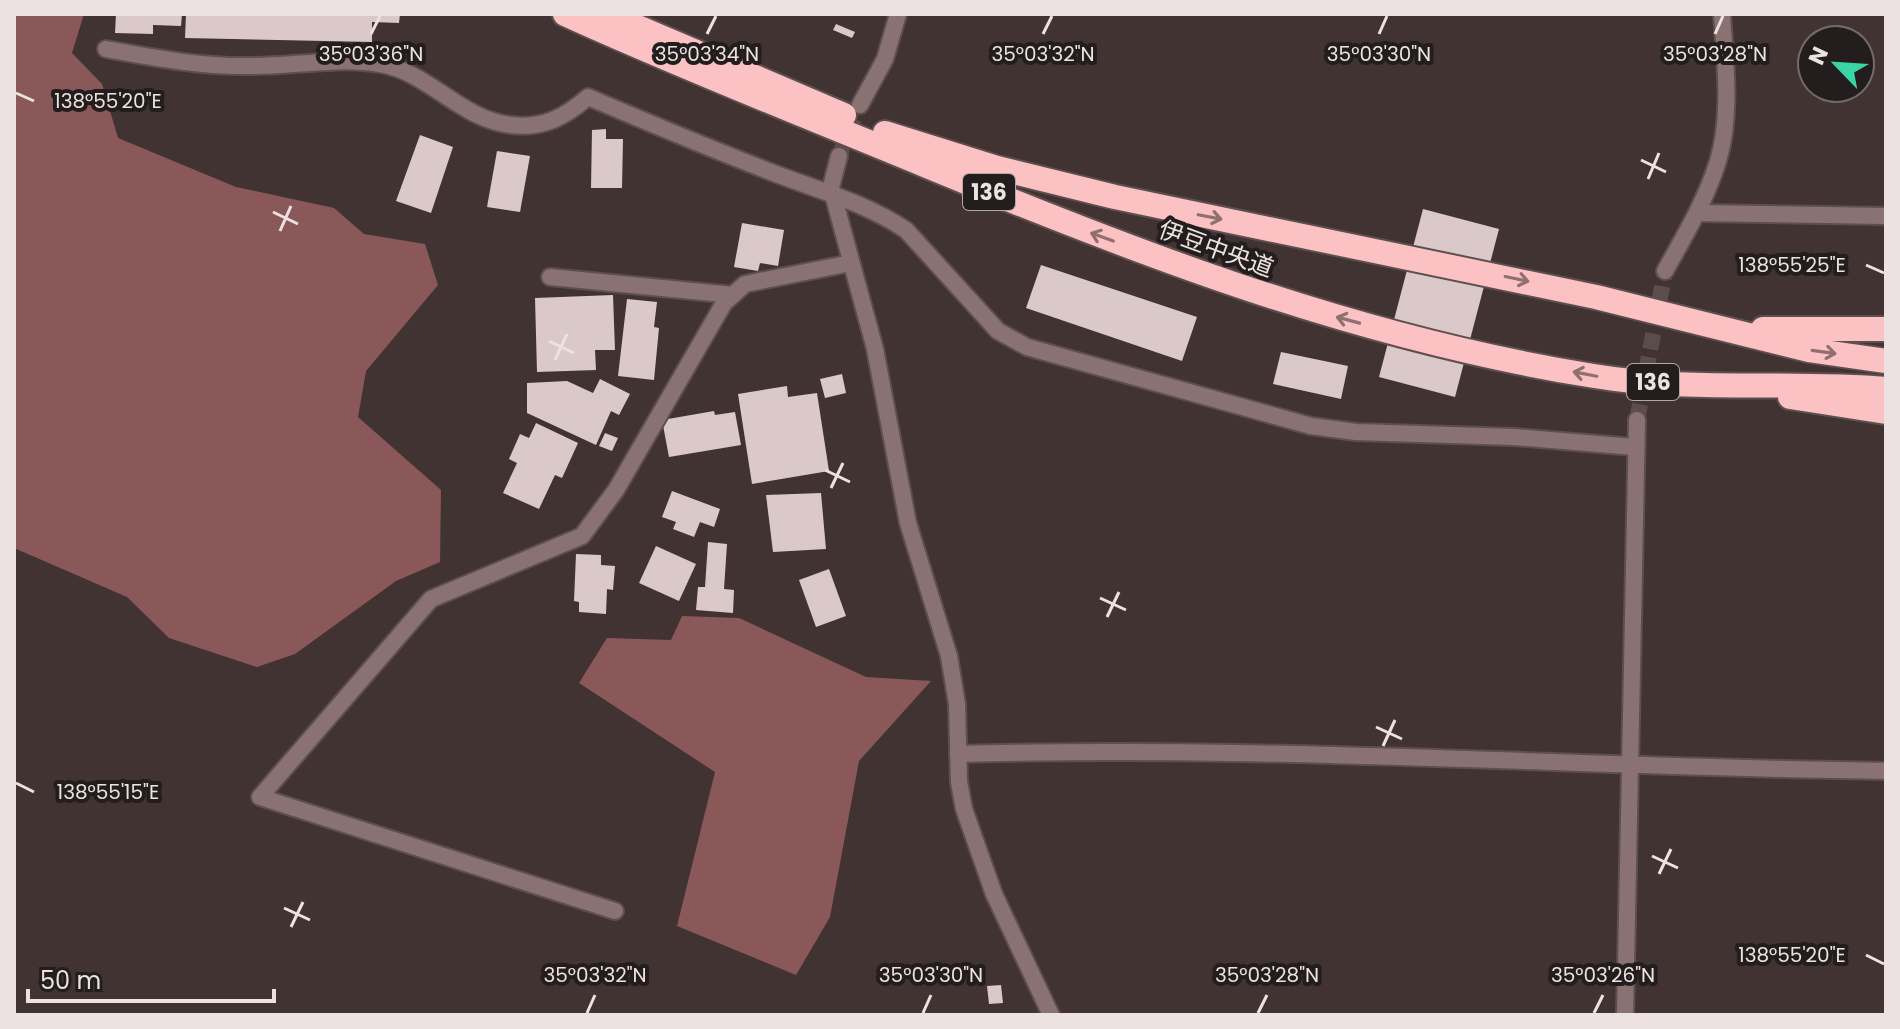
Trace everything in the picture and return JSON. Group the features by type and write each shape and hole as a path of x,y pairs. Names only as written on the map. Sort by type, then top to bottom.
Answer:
{"highway":[{"name":"伊豆中央道","path":"565,14 707,79 1043,215 1291,306 1424,340 1590,376 1727,386 1886,389"},
{"name":"伊豆中央道","path":"607,14 898,138 997,168 1192,213 1596,297 1809,350 1886,361"},
{"path":"1712,328 1886,329"},
{"name":"136","path":"1727,386 1886,412"}],"street":[{"path":"860,105 885,59 898,14"},
{"path":"1665,271 1697,213 1719,159 1725,115 1722,14"},
{"path":"106,49 189,64 376,63 410,72 468,110 507,125 535,127 558,119 588,97 773,173 832,192 906,230 998,331 1027,347 1311,426 1356,432 1514,437 1634,447"},
{"path":"839,156 832,192 875,349 908,523 949,656 957,704 964,809 994,894 1051,1015"},
{"path":"1697,213 1886,216"},
{"path":"615,911 260,797 431,599 582,536 616,490 724,303 745,284 851,263"},
{"path":"550,277 733,295"},
{"path":"1625,1015 1634,447 1637,420"},
{"path":"958,754 1530,760 1631,767 1886,771"}],"shaded area":[{"path":"14,14 84,14 72,53 102,84 118,138 236,187 334,208 364,234 425,244 438,285 366,371 358,417 441,490 440,562 396,581 295,654 257,667 169,638 127,597 14,548"},
{"path":"682,616 739,618 866,677 931,681 859,761 830,917 796,975 677,926 715,772 579,683 607,638 671,640"}],"building":[{"path":"116,14 182,14 181,26 153,25 153,34 115,33"},
{"path":"186,14 400,14 399,23 372,22 372,42 185,38"},
{"path":"836,24 855,32 852,38 833,30"},
{"path":"606,129 606,139 623,139 622,188 591,188 592,130"},
{"path":"420,135 453,147 431,213 396,201"},
{"path":"497,151 530,156 520,212 487,207"},
{"path":"1423,209 1499,229 1455,397 1379,377"},
{"path":"742,223 784,230 778,266 760,263 758,271 734,267"},
{"path":"1041,265 1197,317 1182,361 1026,308"},
{"path":"613,295 615,350 595,350 596,370 537,372 535,298"},
{"path":"627,299 657,302 654,327 659,328 654,380 618,376"},
{"path":"1281,352 1348,366 1341,399 1273,384"},
{"path":"842,374 846,393 825,398 820,379"},
{"path":"600,379 630,394 619,415 611,411 596,445 527,413 527,383 567,381 593,393"},
{"path":"787,386 788,397 817,393 829,471 752,484 738,394"},
{"path":"714,411 715,415 735,412 741,445 669,457 662,420"},
{"path":"536,423 578,443 562,478 555,475 539,509 503,493 517,463 509,459 520,434 529,438"},
{"path":"605,433 618,438 612,451 599,446"},
{"path":"672,491 720,509 714,527 700,522 694,537 673,529 676,522 662,517"},
{"path":"821,493 826,549 773,552 766,495"},
{"path":"708,542 727,544 724,589 734,590 733,613 696,610 698,587 705,587"},
{"path":"656,546 696,564 679,601 639,583"},
{"path":"576,554 601,555 601,565 615,566 613,590 607,589 606,614 579,612 579,602 574,601"},
{"path":"829,569 846,616 816,627 799,580"},
{"path":"1001,985 1003,1003 989,1004 987,986"}],"tunnel":[{"path":"839,156 860,105"},
{"path":"1637,420 1665,271"}]}
